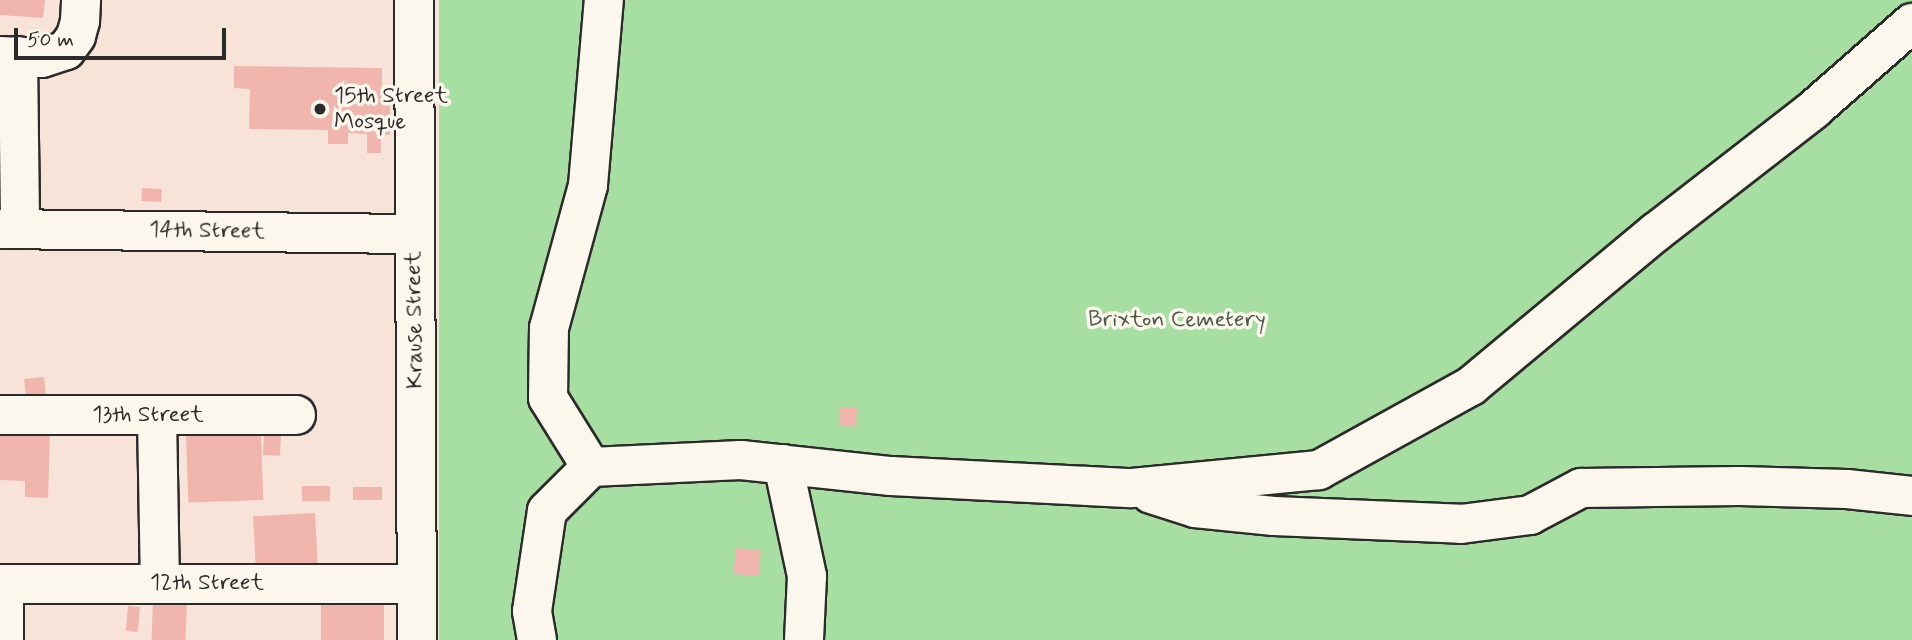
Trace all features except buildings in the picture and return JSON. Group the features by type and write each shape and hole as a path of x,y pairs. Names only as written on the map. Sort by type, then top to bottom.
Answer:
{"street":[{"path":"10,229 9,56 42,58 66,50 76,36 81,0"},
{"name":"Krause Street","path":"414,0 416,640"},
{"path":"591,467 548,398 549,328 588,185 604,0"},
{"path":"537,640 532,611 547,511 591,467 741,460 891,476 1132,488 1319,470 1471,386 1656,232 1813,110 1912,23"},
{"name":"14th Street","path":"10,229 414,233"},
{"name":"13th Street","path":"0,415 296,415"},
{"path":"157,416 160,582"},
{"path":"783,464 807,576 804,640"},
{"path":"1132,488 1195,508 1222,511 1274,516 1461,524 1530,515 1581,488 1740,486 1847,489 1912,496"},
{"path":"2,584 4,640"},
{"name":"12th Street","path":"2,584 414,584"}],"green space":[{"name":"Brixton Cemetery","path":"439,0 1912,0 1912,640 439,640"}],"place":[{"name":"15th Street Mosque","path":"320,109"}]}
